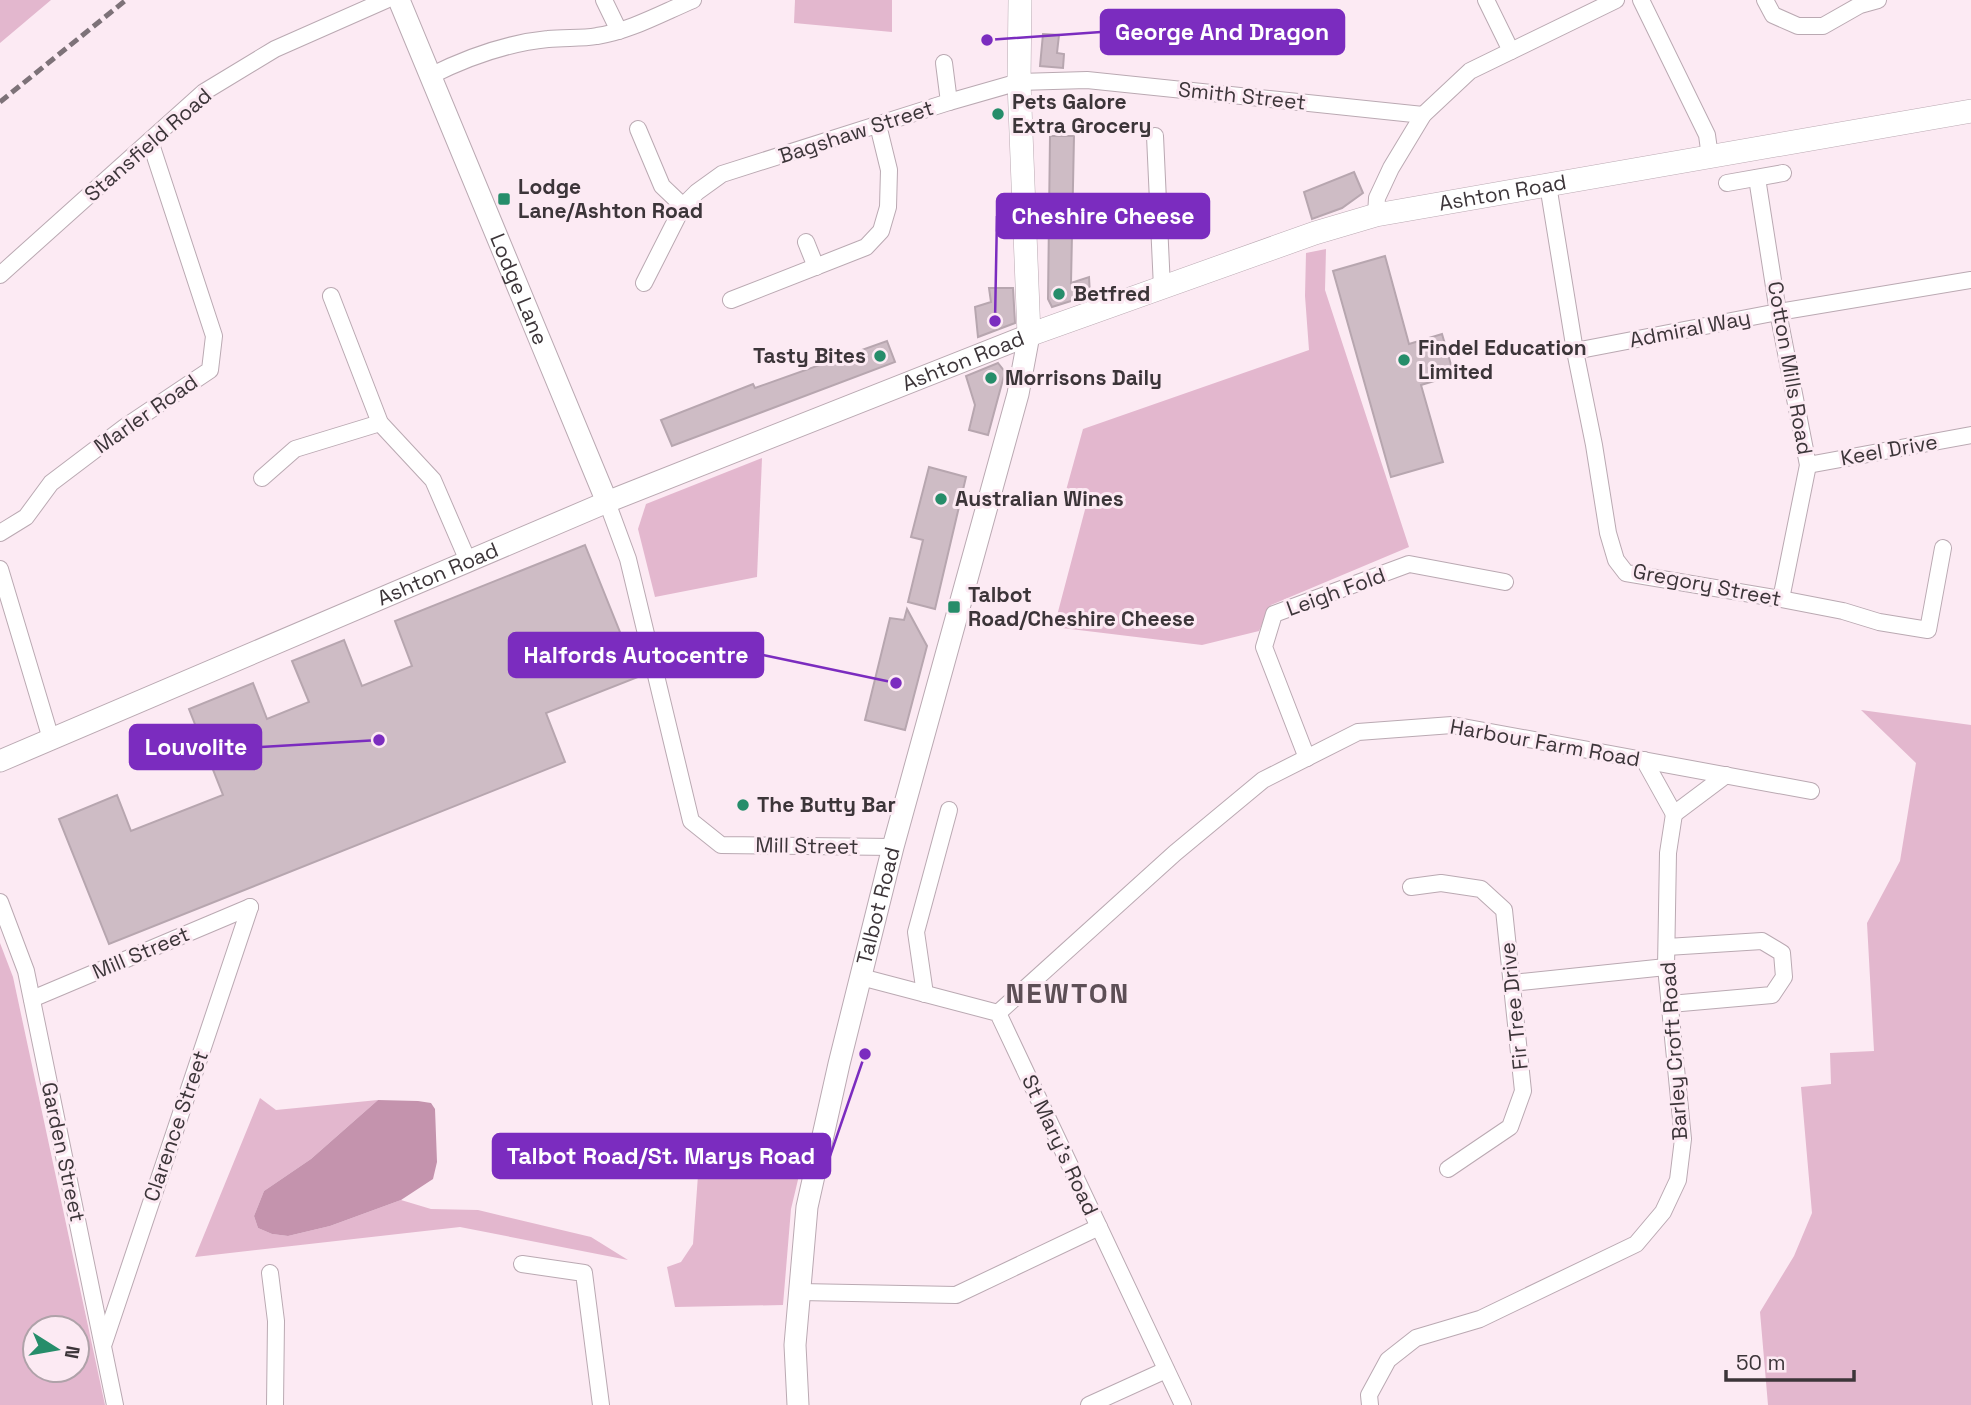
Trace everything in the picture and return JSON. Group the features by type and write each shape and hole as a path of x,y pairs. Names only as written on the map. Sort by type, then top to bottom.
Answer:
{"main road":[{"path":"1020,0 1019,82 1028,335"},
{"name":"Ashton Road","path":"1028,335 1315,233 1376,215 1971,111"}],"street":[{"name":"Stansfield Road","path":"0,275 204,92 275,49 386,0"},
{"name":"Lodge Lane","path":"399,0 607,502"},
{"path":"604,0 619,31"},
{"path":"430,76 500,47 548,39 595,37 619,31 693,0"},
{"path":"1486,0 1511,51"},
{"path":"1376,215 1377,198 1391,168 1423,115 1470,71 1616,0"},
{"path":"1641,0 1707,135 1710,157"},
{"path":"1765,0 1773,15 1798,26 1824,26 1860,5 1878,0"},
{"path":"944,63 950,102"},
{"name":"Smith Street","path":"1019,82 1087,80 1423,115"},
{"name":"Bagshaw Street","path":"644,283 683,206 722,174 1019,82"},
{"path":"731,300 866,247 881,231 888,207 889,170 878,125"},
{"path":"638,130 662,186 683,206"},
{"path":"1154,136 1162,288"},
{"name":"Marler Road","path":"0,533 26,517 51,483 125,427 209,370 214,336 149,141"},
{"path":"1727,183 1783,173"},
{"name":"Cotton Mills Road","path":"1757,178 1778,312 1808,465 1781,599"},
{"name":"Gregory Street","path":"1548,185 1608,533 1616,560 1626,573 1781,599 1843,611 1879,622 1928,630 1943,548"},
{"path":"806,242 816,267"},
{"name":"Admiral Way","path":"1575,351 1778,312 1971,280"},
{"path":"331,296 380,424 433,480 468,561"},
{"name":"Ashton Road","path":"0,761 607,502 1028,335"},
{"name":"Talbot Road","path":"798,1405 795,1345 807,1207 839,1064 893,847 1018,394 1028,335"},
{"path":"262,478 295,449 380,424"},
{"name":"Keel Drive","path":"1808,465 1971,435"},
{"name":"Mill Street","path":"607,502 628,559 691,821 721,845 893,847"},
{"name":"Leigh Fold","path":"1307,758 1264,648 1274,614 1409,564 1505,582"},
{"path":"0,569 51,739"},
{"name":"Harbour Farm Road","path":"998,1013 1175,853 1263,780 1359,732 1452,725 1811,791"},
{"path":"1644,760 1674,814 1726,775"},
{"path":"925,994 916,932 949,810"},
{"name":"Barley Croft Road","path":"1370,1405 1369,1395 1388,1360 1416,1338 1480,1319 1636,1244 1663,1212 1678,1180 1683,1139 1666,967 1668,853 1674,814"},
{"name":"Fir Tree Drive","path":"1411,887 1441,883 1481,889 1504,910 1523,1091 1510,1127 1448,1169"},
{"name":"Garden Street","path":"0,902 26,971 115,1405"},
{"name":"Mill Street","path":"32,999 250,907"},
{"name":"Clarence Street","path":"103,1345 250,907"},
{"path":"1667,947 1762,941 1782,953 1784,977 1772,995 1670,1004"},
{"path":"1512,983 1666,967"},
{"path":"861,977 998,1013"},
{"name":"St Mary's Road","path":"998,1013 1183,1405"},
{"path":"800,1292 956,1295 1099,1227"},
{"path":"522,1264 584,1273 601,1405"},
{"path":"270,1273 276,1321 275,1405"},
{"path":"1089,1405 1166,1370"}],"shaded area":[{"path":"0,0 51,0 0,43"},
{"path":"795,0 892,0 892,32 794,23"},
{"path":"1326,249 1325,290 1409,547 1271,605 1259,631 1202,645 1054,627 1087,502 1065,494 1083,429 1309,350 1305,296 1306,253"},
{"path":"762,458 757,577 655,597 638,529 646,504"},
{"path":"1861,710 1971,725 1971,1405 1768,1405 1760,1312 1794,1256 1812,1213 1801,1087 1831,1084 1830,1053 1874,1051 1867,923 1900,861 1916,763"},
{"path":"0,943 13,977 85,1314 21,1314 21,1384 91,1384 91,1340 105,1405 0,1405"},
{"path":"260,1098 276,1110 378,1100 311,1159 264,1191 254,1216 258,1228 272,1234 288,1236 330,1226 401,1200 431,1209 478,1210 591,1237 628,1260 460,1227 195,1257"},
{"path":"378,1100 431,1103 435,1109 437,1162 433,1179 401,1200 330,1226 288,1236 272,1234 258,1228 254,1216 264,1191 311,1159"},
{"path":"701,1134 807,1142 791,1209 783,1305 675,1307 667,1267 681,1262 693,1244"}],"building":[{"path":"1043,34 1059,35 1057,53 1064,54 1063,68 1040,66"},
{"path":"1050,136 1074,136 1071,283 1089,277 1090,295 1052,307 1048,299"},
{"path":"1354,172 1363,193 1342,208 1312,219 1304,192"},
{"name":"Findel Education Limited","path":"1385,256 1409,344 1442,334 1454,375 1421,385 1443,462 1391,477 1333,271"},
{"path":"989,288 1013,288 1015,323 978,337 975,307 991,302"},
{"path":"887,341 895,362 672,446 661,420 753,384 755,388"},
{"path":"998,363 1005,372 988,435 969,430 975,405 966,376"},
{"name":"Australian Wines","path":"929,467 966,477 935,609 908,602 923,540 911,537"},
{"path":"585,545 638,677 546,713 565,762 109,944 59,819 117,795 131,831 223,795 189,709 253,683 267,719 309,702 292,661 344,640 362,686 412,666 395,621"},
{"path":"907,609 927,646 905,730 865,720 890,618 904,620"}],"railway":[{"path":"0,102 126,0"}],"place":[{"name":"George And Dragon","path":"987,40"},
{"name":"Pets Galore Extra Grocery","path":"998,114"},
{"name":"Lodge Lane/Ashton Road","path":"504,199"},
{"name":"Betfred","path":"1059,294"},
{"name":"Cheshire Cheese","path":"995,321"},
{"name":"Tasty Bites","path":"880,356"},
{"name":"Findel Education Limited","path":"1404,360"},
{"name":"Morrisons Daily","path":"991,378"},
{"name":"Australian Wines","path":"941,499"},
{"name":"Talbot Road/Cheshire Cheese","path":"954,607"},
{"name":"Halfords Autocentre","path":"896,683"},
{"name":"Louvolite","path":"379,740"},
{"name":"The Butty Bar","path":"743,805"},
{"name":"Talbot Road/St. Marys Road","path":"865,1054"}],"district":[{"name":"NEWTON","path":"1068,993"}]}
